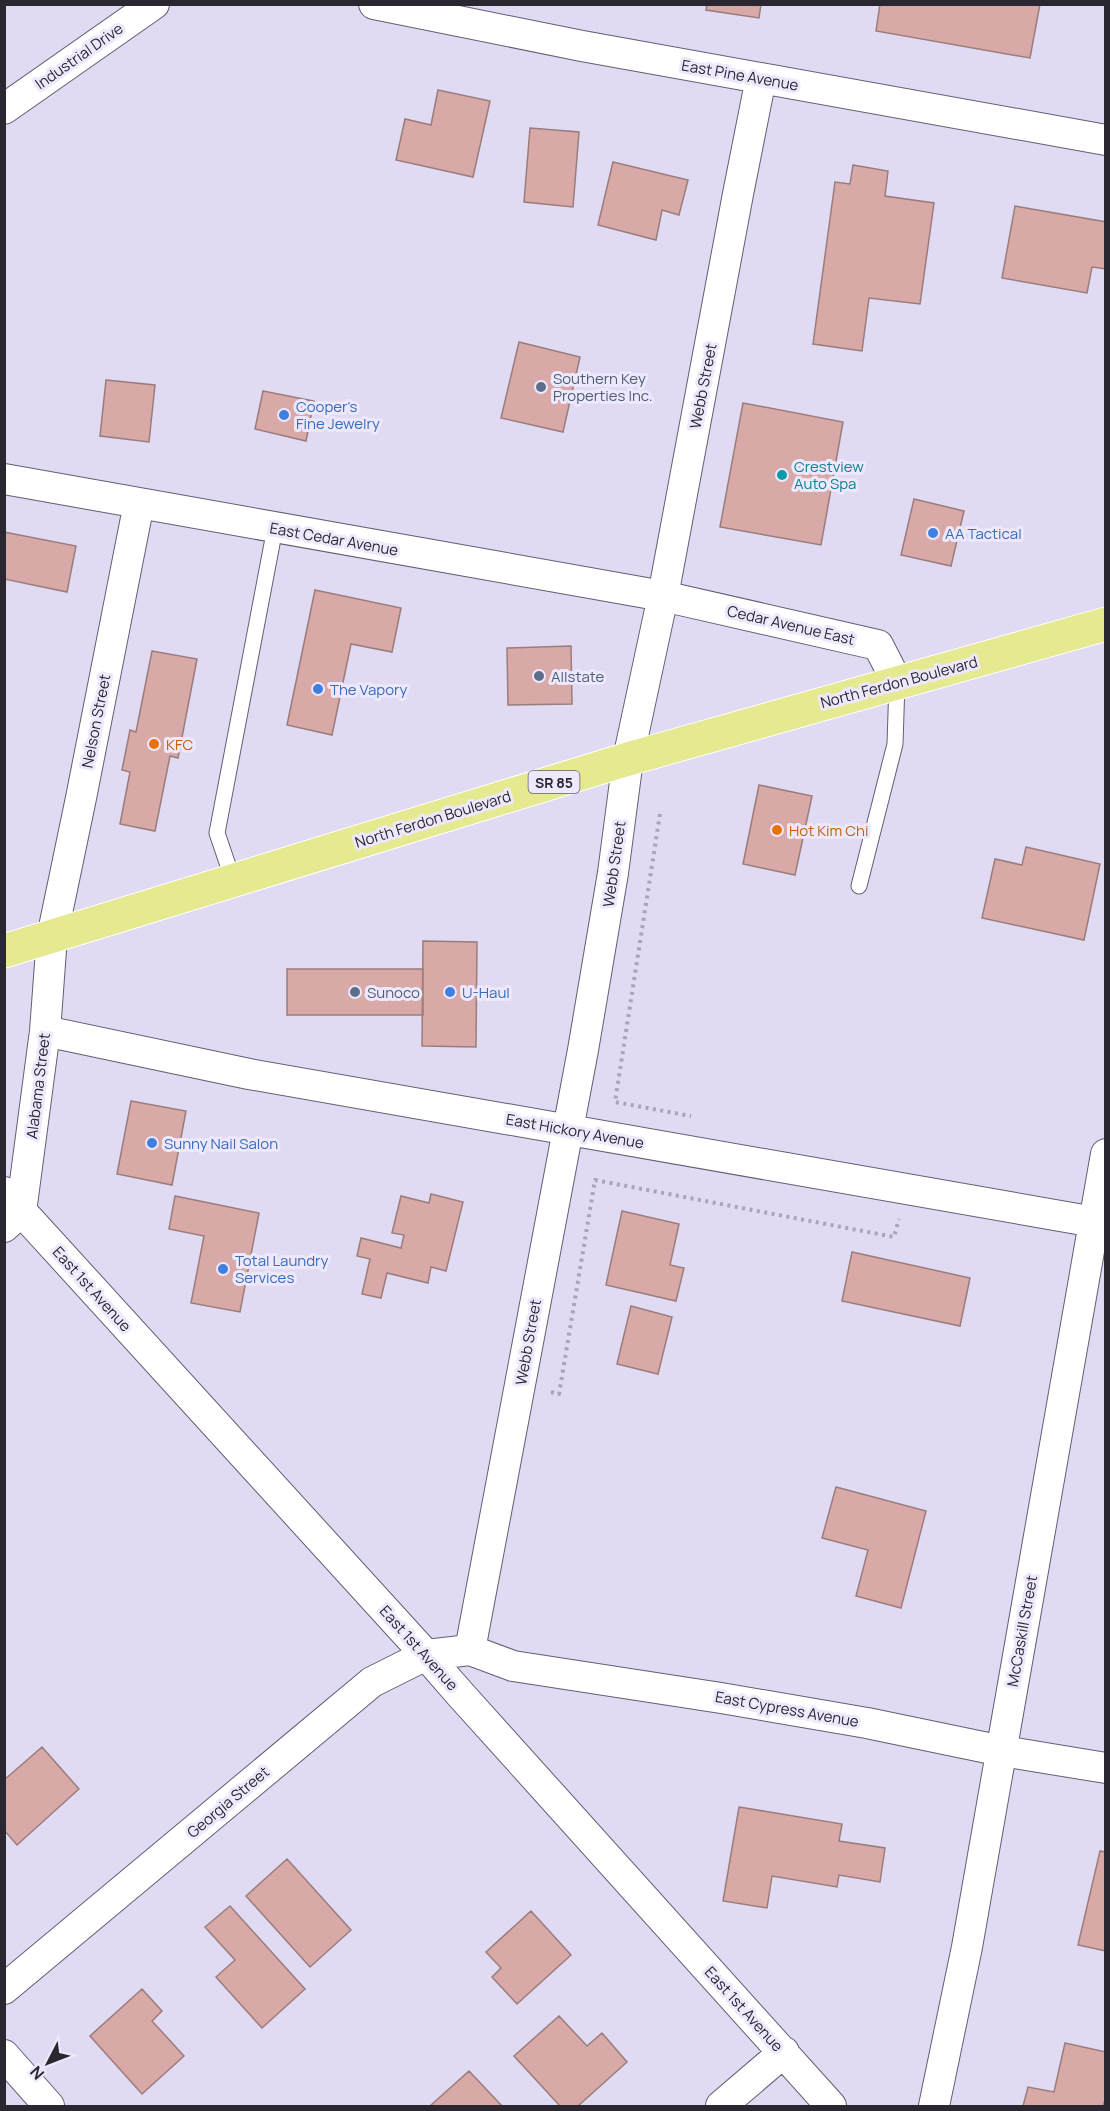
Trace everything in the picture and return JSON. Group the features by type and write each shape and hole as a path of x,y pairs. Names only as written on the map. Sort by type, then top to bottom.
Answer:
{"main road":[{"name":"North Ferdon Boulevard","path":"4,951 628,759 1106,624"}],"street":[{"name":"Industrial Drive","path":"4,109 154,4"},
{"name":"East Pine Avenue","path":"374,4 582,46 1106,140"},
{"name":"Webb Street","path":"470,1650 611,885 628,759 663,596 761,78"},
{"name":"East Cedar Avenue","path":"4,479 663,596"},
{"name":"Nelson Street","path":"52,937 138,503"},
{"name":"Cedar Avenue East","path":"663,596 878,645 897,682"},
{"name":"Alabama Street","path":"10,1210 45,1031 52,937"},
{"name":"East Hickory Avenue","path":"45,1031 249,1074 1099,1223"},
{"name":"McCaskill Street","path":"934,2106 966,1947 1099,1223 1106,1154"},
{"name":"East 1st Avenue","path":"10,1210 426,1655 831,2106"},
{"name":"Georgia Street","path":"4,1989 372,1682 426,1655 470,1650"},
{"name":"East Cypress Avenue","path":"470,1650 513,1666 867,1723 1002,1751 1106,1768"},
{"path":"721,2106 783,2052"},
{"path":"4,2055 49,2106"}],"lane":[{"path":"233,880 217,833 274,528"},
{"path":"859,886 895,744 897,682"}],"path":[{"path":"660,814 615,1102 695,1117"},
{"path":"520,1387 559,1394 595,1180 894,1237 907,1189"}],"building":[{"path":"707,4 761,4 759,18 706,10"},
{"path":"880,4 1040,4 1030,58 876,31"},
{"path":"438,90 490,101 473,177 396,160 405,119 431,125"},
{"path":"530,128 579,132 573,207 524,202"},
{"path":"613,162 688,180 679,215 662,210 656,240 598,225"},
{"path":"853,165 888,171 885,196 934,203 920,304 869,298 862,351 813,344 835,182 850,184"},
{"path":"1015,206 1106,222 1106,269 1092,267 1087,293 1002,278"},
{"name":"Southern Key Properties Inc.","path":"519,342 580,357 563,432 501,418"},
{"path":"106,380 155,385 149,442 100,436"},
{"name":"Cooper's Fine Jewelry","path":"263,391 314,401 306,441 255,429"},
{"name":"Crestview Auto Spa","path":"743,403 843,422 821,545 720,527"},
{"name":"AA Tactical","path":"914,499 964,511 951,566 901,555"},
{"path":"4,532 76,546 67,592 4,579"},
{"name":"The Vapory","path":"315,590 401,608 392,652 351,644 332,735 287,725"},
{"name":"Allstate","path":"571,646 572,704 508,705 507,648"},
{"name":"KFC","path":"152,651 197,659 178,758 170,756 155,831 120,824 130,772 122,770 130,730 136,732"},
{"name":"Hot Kim Chi","path":"759,785 812,796 795,875 743,864"},
{"path":"1026,847 1100,864 1084,940 982,918 995,859 1022,865"},
{"name":"U-Haul","path":"423,941 477,942 476,1047 422,1046"},
{"name":"Sunoco","path":"287,969 423,969 423,1015 287,1015"},
{"name":"Sunny Nail Salon","path":"131,1101 186,1111 172,1185 117,1174"},
{"path":"431,1194 463,1202 446,1271 431,1267 428,1283 387,1273 381,1298 362,1294 370,1259 357,1256 361,1238 401,1248 404,1235 392,1233 401,1196 429,1203"},
{"name":"Total Laundry Services","path":"175,1196 259,1213 240,1312 191,1303 204,1236 169,1229"},
{"path":"622,1211 679,1224 670,1265 684,1268 676,1301 606,1285"},
{"path":"852,1252 970,1278 960,1326 842,1301"},
{"path":"631,1306 672,1317 658,1374 617,1364"},
{"path":"836,1487 926,1511 901,1608 856,1596 868,1550 822,1538"},
{"path":"42,1747 79,1789 17,1845 4,1830 4,1780"},
{"path":"739,1807 842,1824 839,1841 885,1848 880,1882 839,1875 837,1887 772,1876 767,1908 723,1901"},
{"path":"1100,1851 1106,1852 1106,1951 1078,1945"},
{"path":"287,1859 351,1930 310,1967 246,1896"},
{"path":"230,1906 305,1989 262,2028 216,1977 235,1960 205,1927"},
{"path":"531,1911 571,1955 517,2004 492,1977 501,1968 486,1952"},
{"path":"142,1989 162,2011 152,2021 184,2056 142,2094 90,2036"},
{"path":"559,2016 587,2046 602,2033 627,2062 578,2106 560,2106 514,2056"},
{"path":"1065,2043 1106,2052 1106,2097 1103,2106 1023,2106 1028,2087 1054,2092"},
{"path":"469,2071 502,2106 430,2106"}],"place":[{"name":"Southern Key Properties Inc.","path":"541,387"},
{"name":"Cooper's Fine Jewelry","path":"284,415"},
{"name":"Crestview Auto Spa","path":"782,475"},
{"name":"AA Tactical","path":"933,533"},
{"name":"Allstate","path":"539,676"},
{"name":"The Vapory","path":"318,689"},
{"name":"KFC","path":"154,744"},
{"name":"Hot Kim Chi","path":"777,830"},
{"name":"Sunoco","path":"355,992"},
{"name":"U-Haul","path":"450,992"},
{"name":"Sunny Nail Salon","path":"152,1143"},
{"name":"Total Laundry Services","path":"223,1269"}]}
